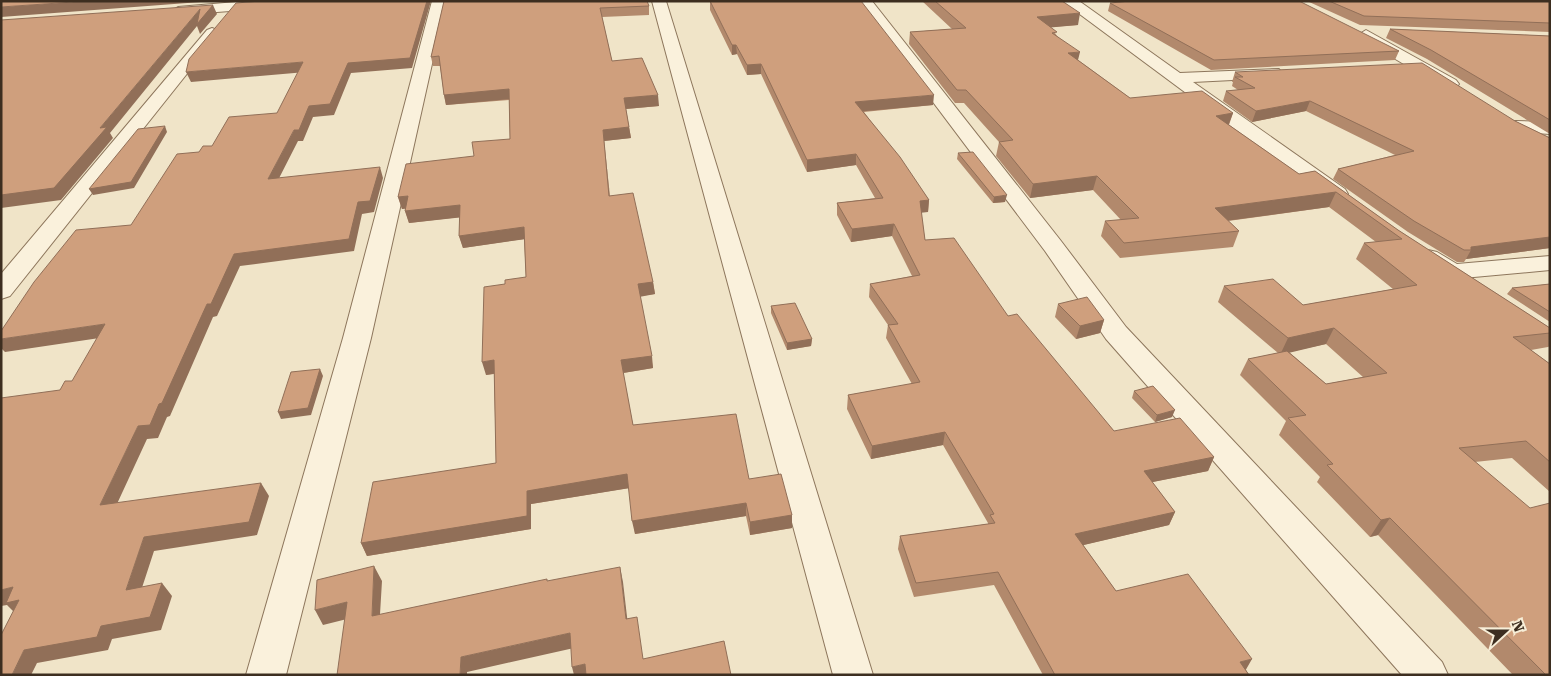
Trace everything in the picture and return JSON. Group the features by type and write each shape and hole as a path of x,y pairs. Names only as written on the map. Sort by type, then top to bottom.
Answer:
{"street":[{"path":"165,12 308,1"},
{"path":"266,675 357,338 439,1"},
{"path":"659,1 853,675"},
{"path":"864,1 1053,246 1116,333 1428,675"},
{"path":"1068,1 1351,204"},
{"path":"1,291 233,7"},
{"path":"1388,32 1354,29 1421,66 1460,91"},
{"path":"1392,67 1421,66"},
{"path":"1177,78 1294,72"},
{"path":"1550,128 1507,122 1550,144"},
{"path":"1414,248 1484,294"},
{"path":"1452,272 1550,263"}],"building":[{"path":"1,1 88,1 1,7"},
{"path":"261,1 427,1 410,58 348,63 330,104 309,106 299,130 294,130 268,179 380,167 370,201 358,202 349,239 234,254 211,304 207,304 162,403 159,404 150,425 138,426 100,505 261,483 249,522 144,537 126,590 162,583 150,617 101,626 97,637 24,650 12,675 1,675 1,635 19,600 6,603 13,587 1,590 1,398 60,390 65,381 72,381 105,324 1,339 1,331 34,282 76,230 131,225 177,154 199,152 203,146 212,146 229,117 277,113 303,62 186,72 189,59 236,3"},
{"path":"444,1 647,1 649,6 600,8 612,61 642,58 658,95 624,98 629,127 603,130 609,196 633,193 653,282 638,284 652,356 621,360 633,425 736,414 749,479 781,474 792,515 750,522 746,503 632,521 627,474 527,491 527,516 361,543 373,482 496,463 494,360 482,362 484,287 505,284 505,280 526,277 524,227 459,236 460,205 405,211 408,196 398,197 406,164 474,156 472,142 510,139 509,89 444,95 439,56 431,57"},
{"path":"710,1 861,1 934,95 855,102 900,157 929,200 920,201 925,240 954,238 1008,316 1017,314 1114,431 1180,418 1214,457 1144,471 1175,512 1075,534 1116,591 1188,574 1252,659 1240,662 1249,675 1055,675 998,572 916,583 900,536 995,523 990,515 994,514 945,432 872,446 848,395 920,382 888,325 898,324 870,284 920,275 894,224 852,229 837,203 883,198 856,154 807,160 761,64 747,65 736,45 732,45"},
{"path":"935,1 1062,1 1080,13 1037,17 1057,32 1052,33 1080,52 1068,53 1130,98 1202,91 1233,113 1216,116 1299,174 1315,171 1398,230 1550,328 1550,333 1513,337 1550,364 1550,462 1526,441 1459,448 1530,508 1550,503 1550,675 1546,675 1390,518 1381,520 1327,465 1333,464 1288,418 1306,415 1248,359 1287,351 1326,384 1387,373 1334,328 1288,338 1224,286 1273,279 1303,305 1417,285 1364,243 1402,239 1336,192 1215,208 1239,231 1124,243 1105,221 1139,218 1097,176 1033,184 999,142 1013,140 966,90 957,90 910,32 966,28"},
{"path":"1130,1 1299,1 1399,51 1214,60 1110,3"},
{"path":"1329,1 1550,1 1550,23 1364,16"},
{"path":"213,5 197,24 200,9 100,128 107,127 54,188 1,195 1,20"},
{"path":"1390,29 1550,36 1550,120 1431,50"},
{"path":"1422,63 1515,121 1550,138 1550,237 1471,247 1471,250 1464,250 1414,221 1338,169 1414,151 1310,101 1256,111 1226,91 1255,88 1235,77 1243,77 1235,72"},
{"path":"165,126 131,182 89,189 138,129"},
{"path":"973,152 1007,195 994,197 958,153"},
{"path":"1550,284 1550,312 1512,288"},
{"path":"1087,297 1104,320 1080,326 1058,304"},
{"path":"795,303 812,339 787,343 771,306"},
{"path":"320,369 308,408 278,412 291,372"},
{"path":"1153,386 1175,410 1157,415 1134,391"},
{"path":"374,566 372,616 547,579 547,581 620,567 626,619 637,617 643,659 724,641 731,675 586,675 585,664 572,667 570,633 461,657 460,675 337,675 347,602 315,610 317,580"}]}
